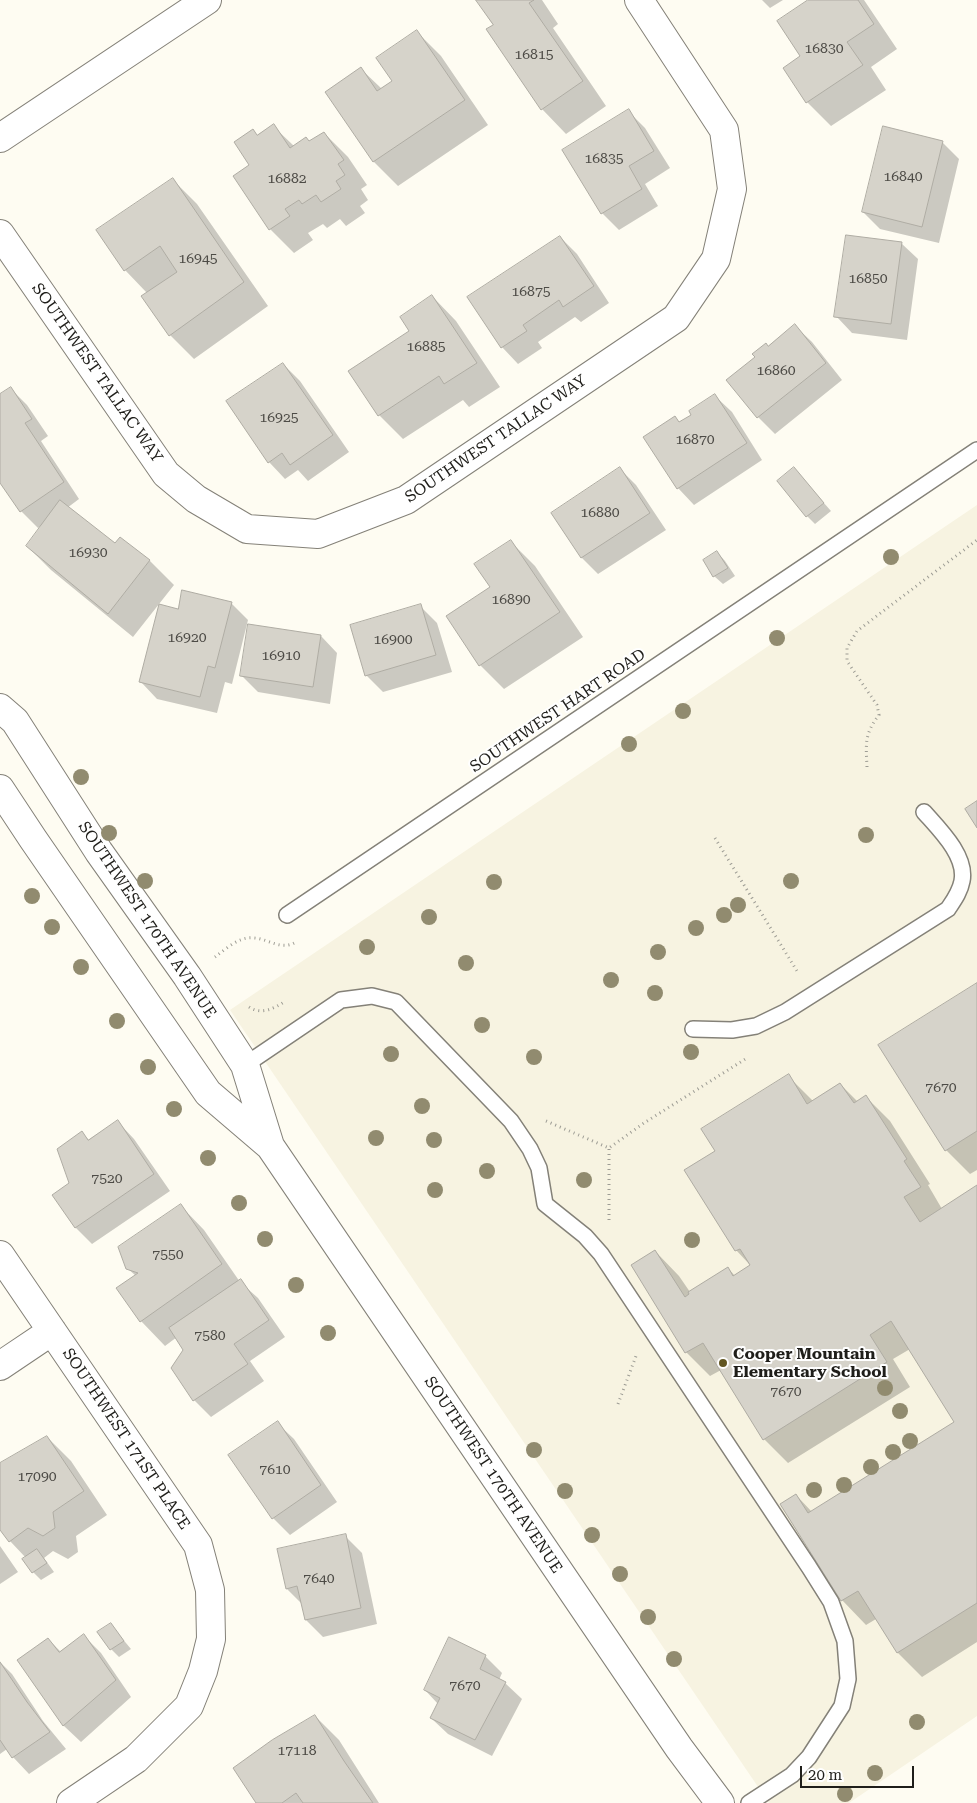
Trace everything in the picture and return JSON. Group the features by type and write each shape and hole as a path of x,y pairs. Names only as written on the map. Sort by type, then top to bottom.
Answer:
{"main road":[{"path":"0,138 207,0"},
{"name":"SOUTHWEST TALLAC WAY","path":"0,234 166,474 196,499 247,529 318,534 406,500 676,318 716,259 732,189 724,130 639,0"},
{"name":"SOUTHWEST 170TH AVENUE","path":"0,708 15,721 99,852 187,976 245,1065 270,1146"},
{"name":"SOUTHWEST 170TH AVENUE","path":"0,788 208,1093 270,1146 679,1748 720,1803"},
{"name":"SOUTHWEST 171ST PLACE","path":"0,1255 198,1545 210,1590 211,1639 203,1671 188,1706 136,1759 71,1803"},
{"path":"0,1366 52,1331"}],"lane":[{"name":"SOUTHWEST HART ROAD","path":"287,915 977,450"},
{"path":"693,1029 732,1030 756,1026 785,1012 948,909 958,894 962,879 960,861 941,830 924,812"},
{"path":"245,1065 341,1000 372,996 396,1002 492,1100 516,1128 530,1149 538,1168 545,1204 585,1236 606,1262 809,1567 831,1602 845,1641 848,1678 842,1706 809,1757 798,1769 748,1803"}],"path":[{"path":"868,767 866,740 870,726 880,716 877,705 847,661 847,648 857,631 977,540"},
{"path":"715,838 811,995"},
{"path":"187,976 236,942 253,938 286,946 298,941 301,937 300,932 287,915"},
{"path":"609,1223 610,1148"}],"shaded area":[{"name":"Cooper Mountain Elementary School","path":"977,505 977,1716 849,1803 769,1803 230,1010"}],"building":[{"path":"476,0 534,0 529,3 583,81 541,110 486,29 493,25"},
{"path":"808,0 858,0 874,24 847,42 863,65 806,103 783,68 800,56 777,21"},
{"path":"417,30 465,100 373,162 325,92 361,67 377,91 392,81 376,58"},
{"path":"629,109 654,151 629,166 642,189 601,214 562,150"},
{"path":"274,124 290,148 306,137 309,141 324,132 344,160 338,164 345,175 336,181 341,189 321,202 316,195 302,204 299,200 285,209 290,216 269,230 233,176 249,165 234,142 253,129 257,135"},
{"path":"883,126 943,141 922,227 862,212"},
{"path":"173,178 244,282 169,336 141,296 177,272 160,246 124,271 96,230"},
{"path":"846,235 902,242 891,324 834,317"},
{"path":"560,236 594,286 563,307 559,300 523,325 527,331 501,348 467,297"},
{"path":"432,295 477,363 444,384 439,376 378,416 348,371 409,331 400,317"},
{"path":"795,324 826,363 757,418 726,380 755,357 752,354 766,343 768,346"},
{"path":"283,363 333,435 290,465 282,453 268,463 226,401"},
{"path":"11,387 32,419 25,423 64,482 20,512 0,483 0,394"},
{"path":"715,394 747,443 677,489 643,437 675,416 679,422 691,415 689,411"},
{"path":"620,467 650,513 581,558 551,513"},
{"path":"794,467 824,503 806,517 777,481"},
{"path":"60,500 115,543 120,537 150,560 108,614 26,546"},
{"path":"511,540 560,612 479,666 446,616 490,587 474,564"},
{"path":"717,551 728,568 713,577 703,560"},
{"path":"182,590 232,602 215,668 208,666 200,697 139,682 159,604 178,609"},
{"path":"421,604 436,655 365,676 350,625"},
{"path":"248,624 321,635 313,687 240,676"},
{"path":"977,801 977,828 965,809"},
{"path":"977,983 977,1131 945,1151 878,1045"},
{"path":"789,1074 807,1104 840,1083 854,1103 866,1095 907,1159 904,1161 921,1187 904,1197 920,1222 977,1185 977,1603 897,1653 858,1591 841,1601 780,1504 796,1494 808,1513 954,1422 891,1321 870,1335 887,1362 763,1440 703,1343 685,1353 631,1265 655,1250 685,1297 689,1294 688,1292 728,1267 733,1276 750,1265 740,1249 735,1251 684,1170 715,1151 701,1129"},
{"path":"118,1120 154,1174 75,1228 52,1195 69,1183 57,1149 82,1131 88,1140"},
{"path":"181,1204 222,1264 140,1322 116,1288 138,1273 126,1269 118,1247"},
{"path":"241,1279 269,1320 234,1344 248,1364 193,1401 171,1368 183,1350 169,1328"},
{"path":"278,1421 321,1485 272,1519 228,1455"},
{"path":"47,1436 84,1491 53,1512 55,1528 43,1536 28,1528 9,1542 0,1530 0,1463"},
{"path":"346,1534 361,1608 305,1620 297,1586 286,1589 277,1549"},
{"path":"37,1549 47,1563 32,1573 22,1559"},
{"path":"111,1623 124,1641 110,1650 97,1632"},
{"path":"84,1634 116,1680 63,1726 17,1660 48,1638 59,1652"},
{"path":"449,1637 486,1655 480,1669 506,1682 475,1740 430,1718 440,1698 424,1690"},
{"path":"0,1662 50,1732 12,1758 0,1740"},
{"path":"315,1715 373,1803 303,1803 296,1793 282,1803 256,1803 233,1768 272,1740"}],"place":[{"name":"Cooper Mountain Elementary School","path":"723,1363"}]}
